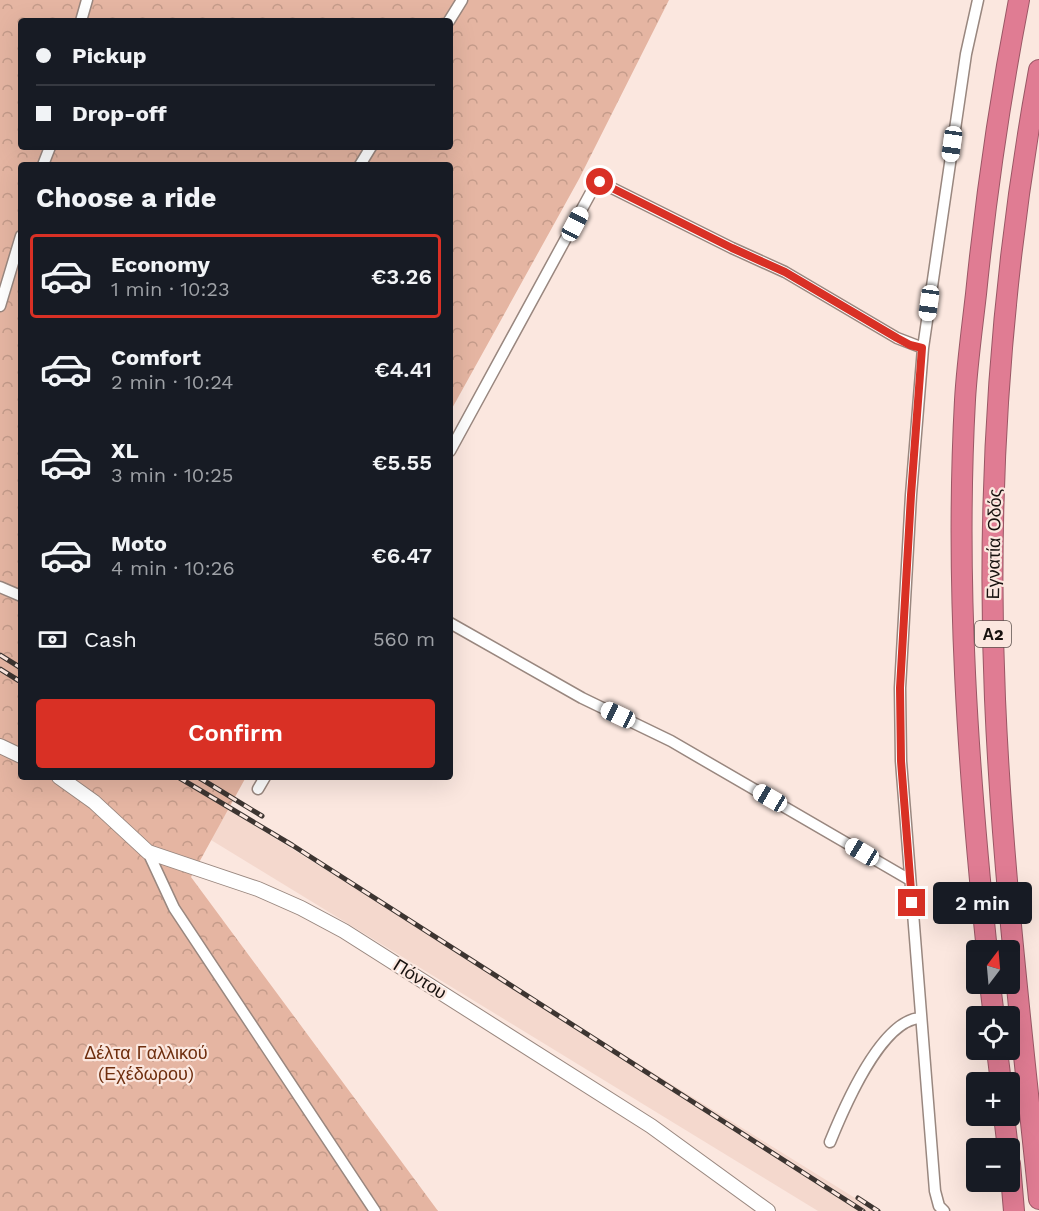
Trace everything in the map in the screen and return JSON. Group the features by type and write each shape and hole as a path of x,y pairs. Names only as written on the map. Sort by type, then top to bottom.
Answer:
{"highway":[{"name":"Εγνατία Οδός","path":"986,940 969,766 962,581 965,397 992,155 1019,0"},
{"name":"Εγνατία Οδός","path":"1039,70 1016,215 997,398 992,580 995,699 1002,819 1039,1199"},
{"path":"1012,1192 1014,1211"}],"street":[{"path":"82,18 87,0"},
{"path":"451,18 462,0"},
{"path":"944,1211 939,1206 935,1191 901,761 900,688 922,348 966,54 978,0"},
{"path":"453,445 595,185 600,182 785,272 897,338 922,348"},
{"path":"0,306 18,246"},
{"path":"0,587 18,595"},
{"path":"453,624 582,698 671,741 910,880"},
{"path":"0,746 18,755"},
{"name":"Πόντου","path":"63,780 94,802 148,852 258,889 344,931 651,1126 768,1211"},
{"path":"258,789 263,780"},
{"path":"148,852 174,908 375,1211"},
{"path":"830,1143 857,1082 872,1057 896,1029 907,1020 921,1017"}],"shaded area":[{"path":"113,780 181,780 876,1211 818,1211"}],"green space":[{"name":"Δέλτα Γαλλικού (Εχέδωρου)","path":"0,0 669,0 579,179 453,407 453,162 18,162 18,780 244,780 191,877 438,1211 0,1211"}],"railway":[{"path":"0,655 18,666"},
{"path":"0,669 18,680"},
{"path":"183,780 292,845 863,1211"},
{"path":"203,780 262,816"},
{"path":"858,1198 878,1211"}],"route":[{"path":"600,182 785,272 897,338 922,348 900,688 901,761 912,903"}]}
